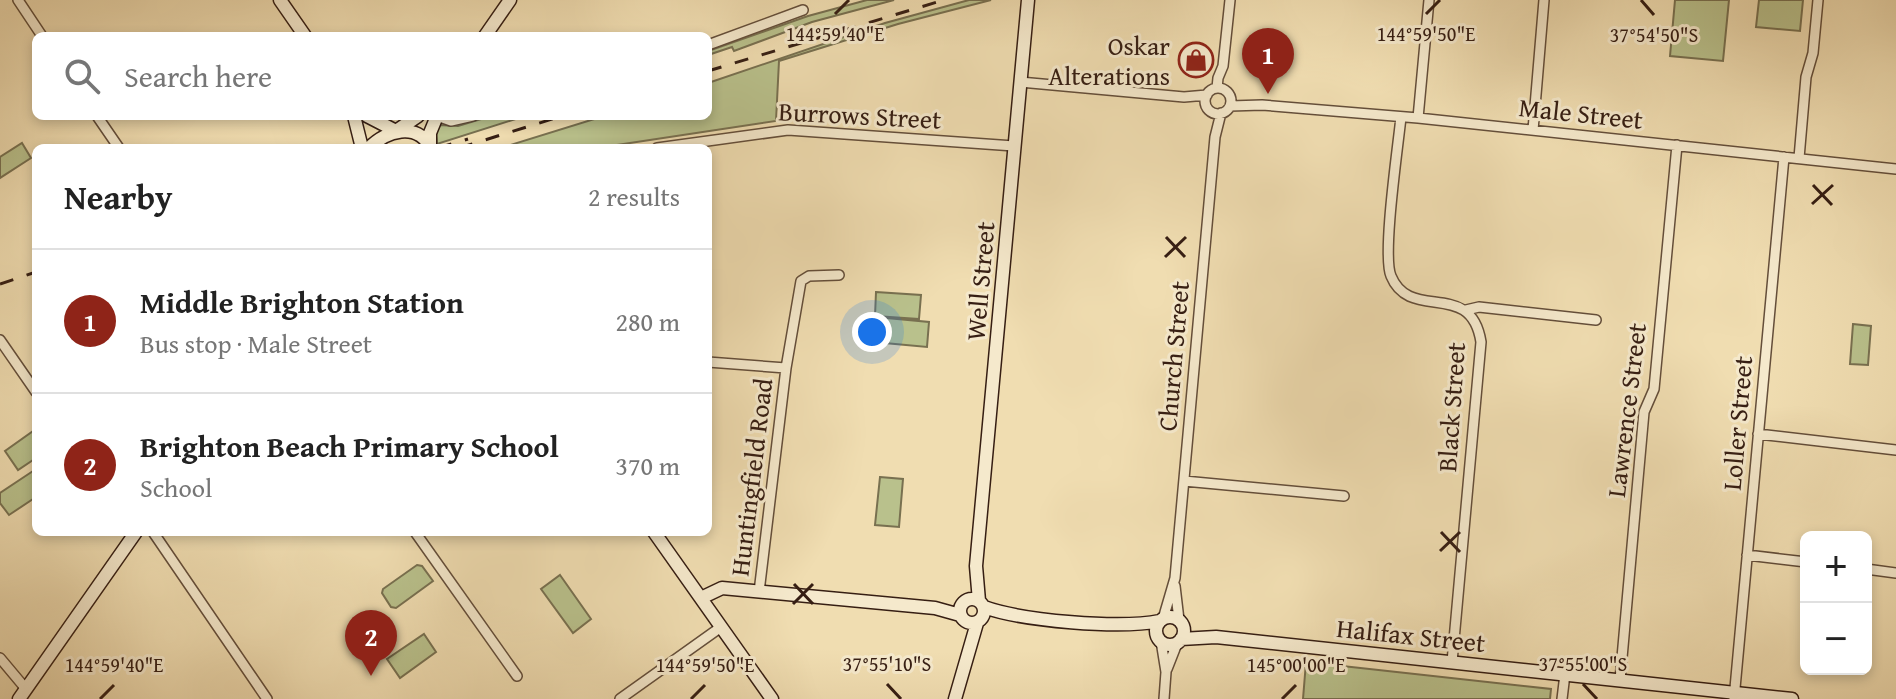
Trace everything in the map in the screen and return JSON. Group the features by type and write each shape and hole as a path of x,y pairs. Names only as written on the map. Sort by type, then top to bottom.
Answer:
{"street":[{"path":"18,0 39,32"},
{"path":"280,0 302,32"},
{"path":"488,32 510,0"},
{"name":"Well Street","path":"955,699 966,656 972,611 1028,0"},
{"path":"1226,95 1218,78 1223,66 1230,0"},
{"path":"1418,118 1429,0"},
{"path":"1533,130 1544,0"},
{"path":"1799,158 1806,77 1813,53 1818,0"},
{"path":"712,44 803,10"},
{"path":"1020,82 1184,97 1211,106"},
{"path":"1211,106 1226,95"},
{"path":"1211,106 1226,95"},
{"name":"Male Street","path":"1226,95 1262,105 1418,118 1896,169"},
{"name":"Church Street","path":"1164,699 1166,672 1180,632 1175,578 1215,137 1211,106"},
{"name":"Black Street","path":"1401,117 1388,252 1390,275 1410,297 1455,304 1466,310 1476,324 1481,350 1452,662"},
{"path":"100,120 116,144"},
{"path":"355,120 361,144"},
{"path":"375,120 396,131 422,137 427,144"},
{"path":"373,144 412,120"},
{"path":"430,144 435,120"},
{"name":"Burrows Street","path":"686,144 788,130 1014,146"},
{"name":"Lawrence Street","path":"1620,680 1644,412 1654,389 1677,145"},
{"name":"Loller Street","path":"1734,696 1784,157"},
{"name":"Huntingfield Road","path":"759,592 786,368 801,281 809,276 839,275"},
{"path":"1466,310 1479,307 1596,320"},
{"path":"0,340 32,386"},
{"name":"Huntingfield Road","path":"712,362 786,368"},
{"path":"1758,434 1896,450"},
{"path":"1184,481 1344,496"},
{"path":"0,658 23,694 133,536"},
{"path":"156,536 267,699"},
{"path":"418,536 517,676"},
{"path":"657,536 772,699"},
{"path":"1747,555 1800,561"},
{"path":"1872,570 1896,573"},
{"name":"Church Street","path":"1161,620 1175,578"},
{"path":"701,598 722,588 1120,625 1171,617 1180,632 1170,644 1120,625"},
{"path":"1159,639 1156,628 1161,620"},
{"path":"620,699 721,627"},
{"name":"Halifax Street","path":"1180,632 1620,680 1734,696 1792,699"},
{"name":"Church Street","path":"1159,639 1166,672"},
{"path":"1562,699 1565,674"}],"green space":[{"path":"867,0 894,0 812,22 734,51 732,47 712,54 712,50 808,16"},
{"path":"969,0 991,0 898,24 779,61 776,121 624,144 514,144 591,120 712,120 712,82 885,23"},
{"path":"1675,0 1729,0 1723,61 1670,56"},
{"path":"1759,0 1803,0 1800,31 1756,27"},
{"path":"478,120 512,120 437,144 439,125 458,126"},
{"path":"22,143 31,158 0,178 0,157"},
{"path":"876,292 921,295 919,319 875,316"},
{"path":"876,317 929,322 927,347 874,342"},
{"path":"1853,324 1871,326 1868,365 1850,364"},
{"path":"32,432 32,461 18,470 5,451"},
{"path":"32,472 32,500 9,515 0,503 0,493"},
{"path":"880,477 903,479 899,527 875,525"},
{"path":"417,565 422,566 433,581 396,608 391,607 382,593 383,589"},
{"path":"560,575 591,619 573,633 541,589"},
{"path":"424,634 436,652 400,678 387,659"},
{"path":"1306,662 1551,689 1550,699 1303,699"}],"railway":[{"path":"712,70 944,0"},
{"path":"472,144 549,120"},
{"path":"451,144 468,139"},
{"path":"0,284 32,273"}],"place":[{"name":"Oskar Alterations","path":"1196,60"},
{"name":"Middle Brighton Station","path":"1268,94"},
{"name":"Brighton Beach Primary School","path":"371,676"}]}
